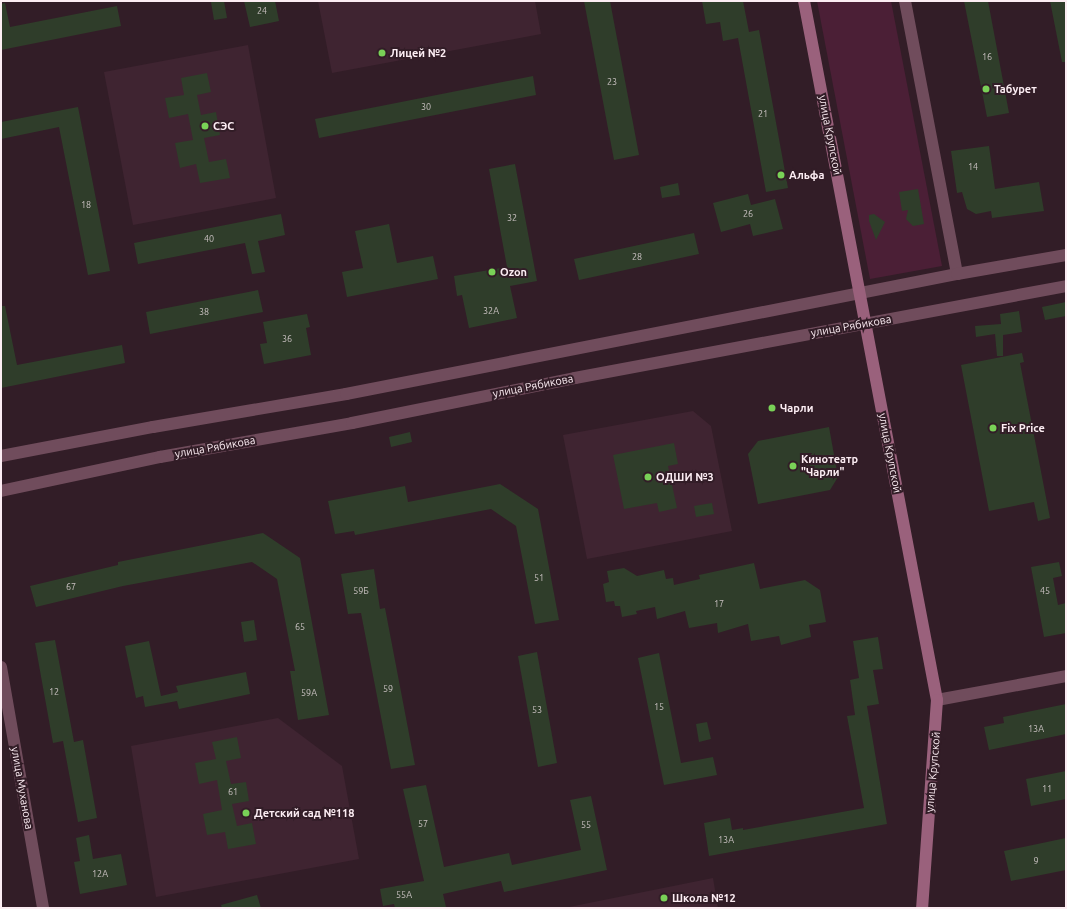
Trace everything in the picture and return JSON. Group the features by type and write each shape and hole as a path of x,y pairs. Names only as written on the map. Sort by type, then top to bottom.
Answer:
{"main road":[{"name":"улица Крупской","path":"804,1 861,294 865,324 937,700 922,908"}],"street":[{"path":"905,1 957,274"},
{"path":"1,456 153,427 346,394 957,274 1066,255"},
{"name":"улица Рябикова","path":"1,491 160,457 352,423 1066,286"},
{"name":"улица Муханова","path":"1,668 43,908"},
{"path":"937,700 1066,676"}],"shaded area":[{"name":"Лицей №2","path":"318,1 535,1 541,34 332,73"},
{"path":"817,1 891,1 942,266 870,279"},
{"path":"248,45 276,198 133,225 104,72"},
{"path":"693,411 711,426 732,531 587,559 563,435"},
{"name":"Детский сад №118","path":"278,718 342,766 359,859 156,897 131,746"},
{"name":"Школа №12","path":"713,878 718,908 564,908"}],"building":[{"path":"224,1 227,18 214,20 211,2"},
{"path":"244,1 275,1 279,21 250,27"},
{"path":"584,1 610,1 639,155 614,160"},
{"path":"702,1 743,1 749,32 759,30 788,188 766,192 738,38 723,41 720,22 706,24"},
{"path":"964,1 988,1 1009,113 987,117"},
{"path":"1050,1 1066,1 1066,62 1062,62"},
{"path":"5,3 10,27 117,6 121,26 1,50 1,4"},
{"name":"СЭС","path":"207,73 211,92 197,95 201,115 216,112 220,135 204,138 209,162 226,159 230,178 200,183 196,164 180,168 175,143 193,140 188,114 169,118 165,98 184,95 181,78"},
{"path":"533,76 536,95 319,138 315,119"},
{"path":"78,107 110,271 88,275 59,127 1,139 1,122"},
{"path":"989,146 995,189 1039,182 1044,211 992,218 991,211 976,214 967,209 962,192 957,193 951,151"},
{"path":"515,164 537,281 510,286 517,318 469,328 462,295 457,296 454,276 507,267 489,169"},
{"path":"678,183 680,195 662,198 660,187"},
{"path":"918,189 924,224 913,226 906,219 908,210 902,211 899,192"},
{"path":"748,194 751,205 775,199 783,229 753,236 750,224 721,232 713,203"},
{"path":"281,214 285,235 258,241 265,272 252,274 245,243 138,264 134,243"},
{"path":"874,214 885,222 876,240 869,221 869,215"},
{"path":"389,224 397,263 433,256 438,279 347,297 342,272 363,268 355,231"},
{"path":"694,233 699,254 579,280 574,259"},
{"path":"258,290 263,312 150,334 146,312"},
{"path":"1066,302 1066,316 1045,320 1042,307"},
{"path":"1,306 5,306 17,365 122,345 125,363 1,388"},
{"path":"1019,311 1022,332 1003,335 1003,356 997,356 995,334 976,337 975,326 1001,324 1000,314"},
{"path":"307,314 310,327 306,328 311,355 264,364 260,344 267,343 263,322"},
{"path":"1022,353 1024,362 1020,363 1050,518 1038,521 1034,502 989,511 961,365"},
{"name":"Кинотеатр \"Чарли\"","path":"829,427 838,477 830,490 758,504 748,454 758,441"},
{"path":"410,432 412,442 391,447 389,437"},
{"name":"ОДШИ №3","path":"674,443 678,464 668,466 677,508 659,512 657,503 624,509 613,455"},
{"path":"500,484 538,509 559,620 535,624 516,526 491,509 355,535 354,531 335,534 328,501 405,486 408,502"},
{"path":"712,503 714,514 696,517 694,506"},
{"path":"263,533 300,558 329,715 298,720 290,671 295,671 277,579 252,562 123,586 36,607 30,586 118,565 118,562"},
{"path":"1059,562 1062,576 1053,578 1058,605 1066,603 1066,633 1044,637 1031,567"},
{"path":"754,563 760,589 805,580 820,590 826,622 809,625 811,637 781,645 779,636 751,641 748,624 718,633 717,623 689,628 685,611 657,619 655,607 636,611 637,614 622,617 620,606 615,606 614,601 606,602 603,584 609,582 607,571 624,568 637,576 664,570 666,579 673,578 674,585 700,579 699,575"},
{"path":"374,569 380,609 385,608 415,765 391,769 361,613 348,614 341,574"},
{"path":"254,620 257,640 244,642 241,622"},
{"path":"878,637 883,669 873,670 879,704 867,706 887,824 709,856 704,823 730,818 732,830 743,828 743,830 864,808 847,716 855,715 850,680 859,678 853,641"},
{"path":"55,640 74,742 83,740 97,818 78,822 63,741 53,743 35,643"},
{"path":"149,641 161,696 178,692 176,686 246,672 250,694 179,709 177,701 145,707 143,696 136,698 125,646"},
{"path":"537,652 557,763 538,767 518,656"},
{"path":"659,653 681,763 713,757 717,775 664,785 638,658"},
{"path":"1066,704 1066,734 989,750 984,727 1004,723 1003,717"},
{"path":"707,722 711,739 699,742 696,724"},
{"path":"237,737 241,758 226,761 231,784 246,782 249,801 232,804 237,826 252,823 256,844 228,849 225,832 207,835 203,814 222,810 217,780 199,784 195,763 216,759 212,742"},
{"path":"1066,771 1066,799 1031,806 1026,779"},
{"path":"426,785 444,867 509,853 512,865 581,850 570,800 591,796 607,870 504,892 501,881 443,894 446,907 441,908 395,908 394,904 383,906 380,889 424,881 403,789"},
{"path":"89,835 93,859 121,854 127,885 80,894 74,862 80,861 76,838"},
{"path":"1066,838 1066,870 1011,881 1004,851"},
{"path":"257,895 261,908 222,908 221,905"}],"place":[{"name":"Лицей №2","path":"382,53"},
{"name":"Табурет","path":"986,89"},
{"name":"СЭС","path":"205,126"},
{"name":"Альфа","path":"781,175"},
{"name":"Ozon","path":"492,272"},
{"name":"Чарли","path":"772,408"},
{"name":"Fix Price","path":"993,428"},
{"name":"Кинотеатр \"Чарли\"","path":"793,466"},
{"name":"ОДШИ №3","path":"648,477"},
{"name":"Детский сад №118","path":"246,813"},
{"name":"Школа №12","path":"664,898"}]}
